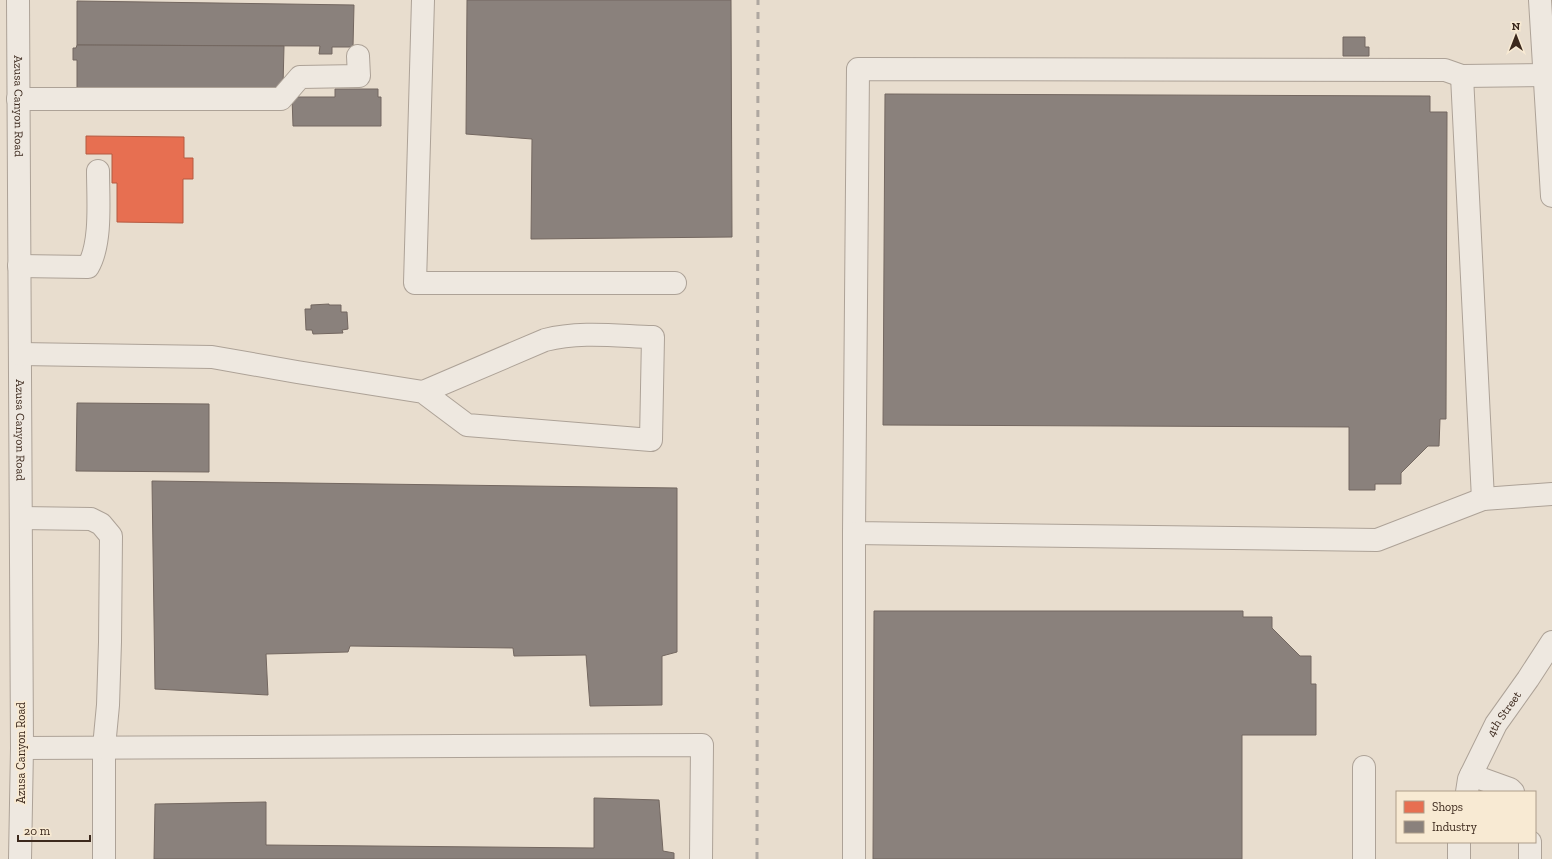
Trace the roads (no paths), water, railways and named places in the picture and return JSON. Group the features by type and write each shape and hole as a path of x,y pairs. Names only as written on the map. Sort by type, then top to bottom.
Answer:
{"street":[{"name":"Azusa Canyon Road","path":"18,0 22,748 20,859"},
{"path":"423,0 415,283 675,282"},
{"path":"1540,0 1548,75 1552,196"},
{"path":"18,99 281,99 300,77 359,76 358,56"},
{"path":"854,859 854,533 858,69 1444,70 1462,76 1548,75"},
{"path":"1462,76 1483,499"},
{"path":"19,266 88,267 97,244 98,171"},
{"path":"20,354 212,357 423,392 467,425 651,440 652,337 591,335 558,336 545,340 423,392"},
{"path":"854,533 1377,540 1483,499 1552,494"},
{"path":"20,518 91,519 101,524 111,536 108,705 104,747 104,859"},
{"name":"4th Street","path":"1469,784 1496,724 1552,642"},
{"path":"22,748 702,745 701,859"},
{"path":"1364,767 1364,859"},
{"path":"1469,784 1510,789 1512,791"},
{"path":"1459,843 1459,859"},
{"path":"1530,843 1530,859"}],"railway":[{"path":"757,859 758,0"}]}
